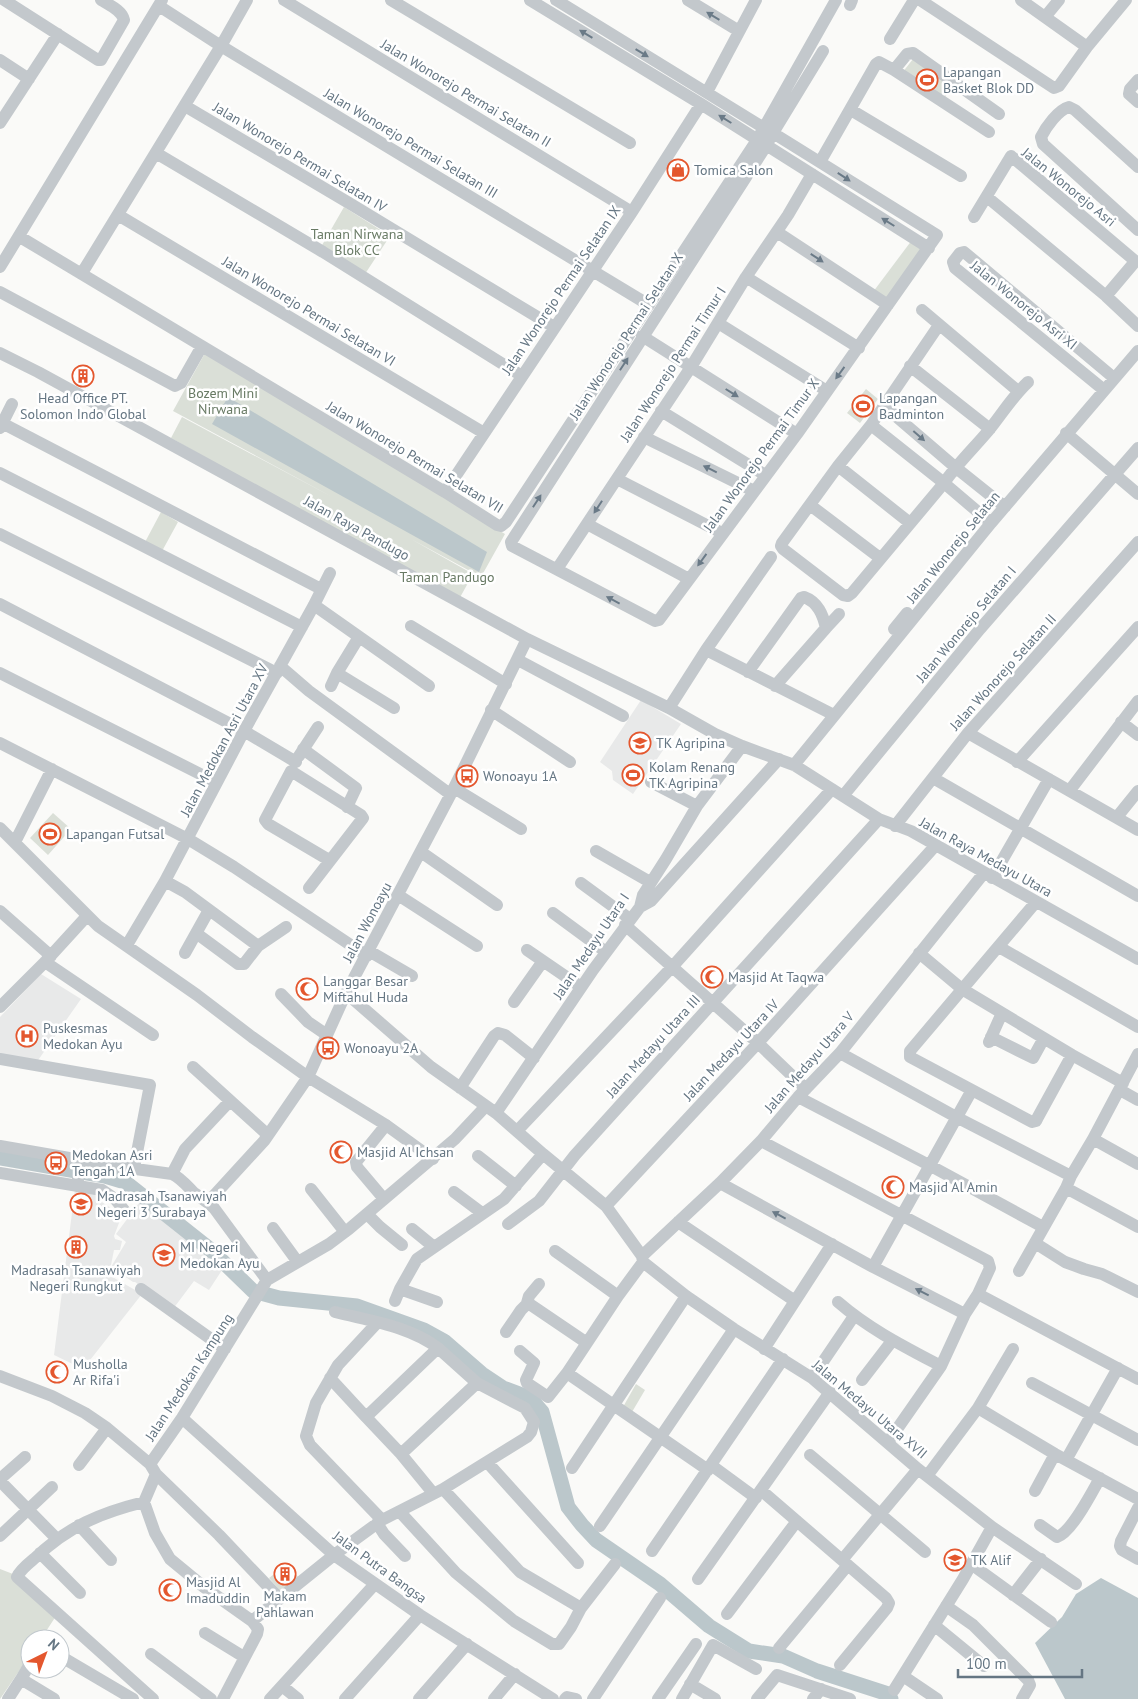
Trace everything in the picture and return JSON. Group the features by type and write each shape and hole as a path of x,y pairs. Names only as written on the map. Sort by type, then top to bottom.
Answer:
{"street":[{"path":"4,0 98,60 101,60 124,20 120,12 101,0"},
{"path":"82,273 185,106 247,0"},
{"name":"Jalan Wonorejo Permai Selatan II","path":"284,0 632,212"},
{"path":"391,0 630,144"},
{"path":"530,0 701,104 929,248"},
{"path":"556,0 820,162 876,64 879,62 989,132"},
{"path":"688,0 739,31"},
{"path":"707,92 756,0"},
{"path":"762,143 836,0"},
{"path":"890,39 914,0"},
{"path":"920,0 1054,88 1059,86 1087,47 1126,0"},
{"path":"1020,0 1087,47"},
{"path":"1045,17 1059,0"},
{"path":"0,267 161,3"},
{"name":"Jalan Wonorejo Permai Selatan III","path":"161,3 221,46 649,304"},
{"path":"0,123 58,34"},
{"path":"769,131 823,52"},
{"path":"894,70 907,54 913,53 999,114"},
{"path":"0,60 29,79"},
{"path":"1138,80 1130,89 1129,94 1138,102"},
{"name":"Jalan Wonorejo Permai Selatan IX","path":"445,492 632,212 701,104"},
{"name":"Jalan Wonorejo Permai Selatan IV","path":"185,106 349,202 554,327"},
{"path":"1138,167 1075,110 1069,107 1063,109 1041,137 1043,144 1138,230"},
{"path":"851,110 961,176"},
{"name":"Jalan Wonorejo Permai Selatan VII","path":"20,236 501,526 649,304 762,143"},
{"name":"Jalan Wonorejo Permai Selatan X","path":"557,569 512,546 511,542 762,143"},
{"path":"1011,156 1017,144"},
{"path":"156,153 323,252 522,376"},
{"name":"Jalan Wonorejo Asri","path":"974,217 1011,156 1134,261 1106,296"},
{"name":"Jalan Wonorejo Permai Timur X","path":"557,569 657,622 797,434 929,248 937,235 820,162"},
{"name":"Jalan Wonorejo Permai Timur I","path":"557,569 691,367 812,174"},
{"path":"987,197 1106,296 1138,326"},
{"name":"Jalan Wonorejo Permai Selatan VI","path":"118,215 484,434"},
{"path":"776,232 888,305"},
{"name":"Jalan Wonorejo Asri XI","path":"1104,390 956,268 953,262 960,252 964,252 1114,378"},
{"path":"746,278 858,348"},
{"path":"0,292 175,386 181,383 202,346"},
{"path":"922,310 1018,391"},
{"path":"1024,324 1035,311"},
{"path":"718,323 827,391"},
{"path":"939,325 871,425 838,466 781,546 843,595 848,596 944,483 955,467 990,429 1018,391 1028,382"},
{"path":"642,336 797,434"},
{"name":"Jalan Wonorejo Selatan","path":"794,765 989,521 1138,351"},
{"name":"Jalan Raya Pandugo","path":"0,353 47,376 527,639 669,708 714,734 794,765"},
{"path":"910,366 990,429"},
{"path":"12,404 1,426 321,590"},
{"path":"884,406 1003,505 1076,412"},
{"path":"661,411 765,475"},
{"path":"871,425 989,521 894,628"},
{"path":"1066,433 1138,494"},
{"path":"644,437 754,491"},
{"name":"Jalan Wonorejo Selatan I","path":"843,796 980,629 1138,448"},
{"path":"838,466 910,523"},
{"path":"0,473 302,627"},
{"path":"617,478 722,533"},
{"path":"810,505 880,558"},
{"path":"587,524 689,579"},
{"path":"0,534 279,670 452,791 521,829"},
{"name":"Jalan Wonorejo Selatan II","path":"895,826 968,733 1138,542"},
{"path":"669,708 706,650 771,557"},
{"name":"Jalan Medokan Asri Utara XV","path":"127,945 188,839 216,782 279,670 330,573"},
{"path":"748,672 801,598 807,598 822,611 826,628"},
{"path":"0,604 244,731 361,815 363,818 361,821 309,888"},
{"path":"314,605 429,686"},
{"path":"775,686 839,614"},
{"path":"411,626 506,684"},
{"path":"1017,762 1138,627"},
{"path":"331,686 360,637"},
{"name":"Jalan Wonoayu","path":"208,1202 268,1135 308,1077 346,992 421,852 527,639"},
{"path":"706,650 834,716"},
{"path":"518,660 623,716"},
{"path":"338,672 394,708"},
{"path":"0,673 216,782"},
{"path":"1070,790 1138,701"},
{"path":"492,710 570,762"},
{"path":"1121,722 1138,735"},
{"path":"318,726 303,749 265,820 268,824 329,860"},
{"path":"968,733 1138,830"},
{"path":"0,743 188,839 234,867 315,922 412,976"},
{"name":"Jalan Medayu Utara I","path":"266,1282 297,1261 329,1244 345,1232 491,1109 534,1058 627,922 640,907 643,895 650,882 666,859 697,806 742,746"},
{"path":"303,749 356,788 347,806"},
{"path":"640,907 651,902 779,759"},
{"name":"Jalan Raya Medayu Utara","path":"794,765 879,819 911,831 1138,959"},
{"path":"15,842 52,769"},
{"path":"933,778 1138,896"},
{"name":"Jalan Medayu Utara V","path":"520,1351 534,1364 526,1383 545,1397 550,1396 642,1259 761,1141 802,1093 840,1053 919,954 988,875 1021,828 1048,779"},
{"path":"651,782 697,806"},
{"path":"517,1131 673,966 832,789"},
{"path":"1117,818 1138,791"},
{"name":"Jalan Medayu Utara III","path":"508,1224 539,1200 563,1170 712,1003 879,819"},
{"path":"0,828 98,926 169,975 308,1077 386,1125 433,1159"},
{"name":"Jalan Medayu Utara IV","path":"606,1206 758,1043 935,846"},
{"path":"596,851 650,882"},
{"path":"421,852 497,905"},
{"path":"165,881 185,892 258,946"},
{"path":"581,883 627,922 712,1003 758,1043 802,1093 1043,1227"},
{"path":"398,895 478,946"},
{"path":"1036,902 910,1051 910,1057 1029,1121 1036,1121 1072,1055"},
{"path":"185,953 209,910"},
{"path":"0,911 48,959 152,1035"},
{"path":"553,913 606,952"},
{"path":"3,999 48,959 88,916"},
{"path":"196,933 238,964 244,964 258,946 286,927"},
{"path":"999,946 1138,1027"},
{"path":"527,950 581,988"},
{"path":"919,954 962,989 1072,1055 1121,1086 1138,1100"},
{"path":"514,1002 543,961"},
{"name":"Jalan Medayu Utara XVII","path":"346,992 404,1044 460,1088 491,1109 606,1206 642,1259 686,1296 812,1378 922,1472 992,1527 1076,1584"},
{"path":"281,994 308,1022 327,1035"},
{"path":"1002,1014 990,1039 1034,1058 1044,1038"},
{"path":"460,1088 494,1036 498,1033 505,1035 534,1058"},
{"path":"840,1053 958,1118 1068,1182 1138,1227"},
{"path":"1019,1272 1138,1054"},
{"path":"0,1059 150,1085 134,1168"},
{"path":"193,1066 268,1135"},
{"path":"874,1267 972,1090"},
{"path":"172,1174 185,1149 230,1101"},
{"path":"384,1199 357,1167 356,1162 386,1125"},
{"path":"1093,1139 1138,1164"},
{"path":"761,1141 988,1261 990,1268 978,1294 965,1314 941,1366 888,1442"},
{"path":"0,1146 81,1162 172,1174 208,1202 266,1282"},
{"path":"395,1301 418,1259 504,1199 543,1154"},
{"path":"478,1156 516,1186"},
{"path":"77,1183 81,1162"},
{"path":"0,1173 77,1183 102,1190 115,1199 124,1210"},
{"path":"720,1183 965,1314"},
{"path":"311,1189 345,1232"},
{"path":"454,1192 482,1213"},
{"path":"367,1214 402,1245"},
{"path":"678,1222 795,1301"},
{"path":"273,1228 297,1261"},
{"path":"412,1229 434,1247"},
{"path":"1035,1243 1065,1262 1102,1274 1138,1292"},
{"path":"764,1348 832,1244"},
{"path":"555,1251 618,1296"},
{"name":"Jalan Medokan Kampung","path":"1,1381 52,1396 85,1413 107,1428 153,1469 182,1418 266,1282"},
{"path":"506,1332 539,1284"},
{"path":"141,1289 226,1349"},
{"path":"400,1289 436,1302"},
{"path":"978,1294 1138,1379"},
{"path":"572,1468 686,1296"},
{"path":"838,1302 854,1316 892,1340 941,1366"},
{"path":"526,1303 587,1343"},
{"path":"252,1621 334,1555 379,1522 438,1491 527,1437 531,1432 534,1422 525,1408 477,1383 425,1338 335,1312"},
{"path":"812,1378 854,1316"},
{"path":"377,1323 338,1365 316,1403 306,1436 310,1445 379,1522 384,1534 405,1556"},
{"path":"600,1526 734,1329"},
{"path":"862,1380 892,1340"},
{"path":"366,1417 438,1348"},
{"path":"779,1648 845,1563 880,1514 922,1472 978,1408 1013,1349"},
{"path":"652,1551 783,1359"},
{"path":"1035,1490 1092,1415 1118,1368"},
{"path":"567,1373 660,1437 759,1495 796,1521 886,1598 889,1603 887,1608 840,1665"},
{"path":"330,1378 401,1454 520,1572 581,1608"},
{"path":"401,1454 477,1383"},
{"path":"1032,1383 1138,1440"},
{"path":"698,1579 830,1392"},
{"path":"978,1408 1061,1457 1138,1499"},
{"name":"Jalan Putra Bangsa","path":"182,1418 334,1555 420,1615 553,1699"},
{"path":"79,1465 107,1428"},
{"path":"810,1455 925,1552"},
{"path":"25,1457 0,1480 58,1539"},
{"path":"487,1462 578,1563"},
{"path":"223,1699 258,1629 252,1621 204,1587 170,1559 155,1533 144,1502 153,1469 279,1598"},
{"path":"1040,1525 1057,1537 1061,1536 1075,1520 1100,1478"},
{"path":"0,1536 52,1487"},
{"path":"144,1502 113,1510 79,1525 40,1553 17,1577 154,1699"},
{"path":"1138,1508 1120,1546 1122,1550 1138,1560"},
{"path":"400,1512 461,1577 514,1621 552,1644 558,1644 571,1627 581,1608 615,1564"},
{"path":"727,1614 796,1521"},
{"path":"79,1525 111,1560"},
{"path":"894,1690 992,1527"},
{"path":"40,1553 80,1593"},
{"path":"1013,1595 1041,1559"},
{"path":"970,1564 1050,1622"},
{"path":"270,1699 375,1584"},
{"path":"593,1699 660,1598"},
{"path":"946,1606 973,1626 1028,1680 1030,1685 1027,1697"},
{"path":"346,1699 420,1615"},
{"path":"934,1625 984,1666"},
{"path":"205,1633 244,1657"},
{"path":"419,1699 467,1644"},
{"path":"658,1699 696,1644"},
{"path":"682,1699 713,1645 756,1670"},
{"path":"151,1654 211,1699"},
{"path":"70,1662 133,1699"},
{"path":"494,1699 515,1674"},
{"path":"757,1699 776,1675 817,1694 850,1699"},
{"path":"904,1676 937,1699"},
{"path":"8,1699 21,1679 54,1699"},
{"path":"690,1684 716,1699"},
{"path":"282,1686 298,1699"},
{"path":"565,1699 571,1697 576,1699"}],"shaded area":[{"path":"228,397 487,552 479,572 212,424"},
{"name":"TK Agripina","path":"641,700 681,724 633,794 613,780 612,771 600,762"},
{"name":"Kolam Renang TK Agripina","path":"630,766 642,774 637,783 624,775"},
{"name":"Puskesmas Medokan Ayu","path":"41,974 81,999 34,1066 0,1056 0,1017"},
{"path":"75,1189 99,1193 97,1199 122,1215 114,1236 115,1239 122,1241 120,1250 114,1250 109,1275 142,1294 83,1369 54,1355"},
{"name":"MI Negeri Medokan Ayu","path":"142,1199 224,1267 209,1290 194,1281 173,1309 111,1267 126,1242 116,1234"},
{"path":"1101,1578 1138,1598 1138,1699 1065,1699 1035,1643 1062,1617 1076,1594"}],"green space":[{"name":"Lapangan Basket Blok DD","path":"913,59 953,86 943,100 902,73"},
{"name":"Taman Nirwana Blok CC","path":"344,207 390,236 365,274 321,247"},
{"path":"912,240 927,249 888,302 873,292"},
{"name":"Bozem Mini Nirwana","path":"205,353 505,534 481,577 411,539 473,574 458,601 171,438 182,417 336,499 173,411"},
{"name":"Lapangan Badminton","path":"866,389 878,399 860,423 847,413"},
{"path":"161,512 178,522 161,553 144,544"},
{"name":"Lapangan Futsal","path":"53,813 71,829 48,855 30,838"},
{"path":"636,1384 645,1390 632,1412 623,1407"},
{"path":"287,1564 299,1578 281,1592 269,1578"},
{"path":"0,1569 13,1574 56,1616 48,1629 20,1629 20,1670 0,1699"}],"waterway":[{"path":"0,1158 105,1176 125,1182 212,1251 253,1291 279,1298 357,1306 424,1330 444,1341 482,1374 503,1388 530,1398 542,1412 568,1507 596,1540 660,1584 709,1626 749,1651 783,1656 817,1671 888,1694 891,1699"}],"place":[{"name":"Lapangan Basket Blok DD","path":"927,80"},
{"name":"Tomica Salon","path":"678,170"},
{"name":"Head Office PT. Solomon Indo Global","path":"83,376"},
{"name":"Lapangan Badminton","path":"863,406"},
{"name":"TK Agripina","path":"640,743"},
{"name":"Kolam Renang TK Agripina","path":"633,775"},
{"name":"Wonoayu 1A","path":"467,776"},
{"name":"Lapangan Futsal","path":"50,834"},
{"name":"Masjid At Taqwa","path":"712,977"},
{"name":"Langgar Besar Miftahul Huda","path":"307,989"},
{"name":"Puskesmas Medokan Ayu","path":"27,1036"},
{"name":"Wonoayu 2A","path":"328,1048"},
{"name":"Masjid Al Ichsan","path":"341,1152"},
{"name":"Medokan Asri Tengah 1A","path":"56,1163"},
{"name":"Masjid Al Amin","path":"893,1187"},
{"name":"Madrasah Tsanawiyah Negeri 3 Surabaya","path":"81,1204"},
{"name":"Madrasah Tsanawiyah Negeri Rungkut","path":"76,1247"},
{"name":"MI Negeri Medokan Ayu","path":"164,1255"},
{"name":"Musholla Ar Rifa'i","path":"57,1372"},
{"name":"TK Alif","path":"955,1560"},
{"name":"Makam Pahlawan","path":"285,1574"},
{"name":"Masjid Al Imaduddin","path":"170,1590"}],"park label":[{"name":"Taman Pandugo","path":"447,577"}]}
